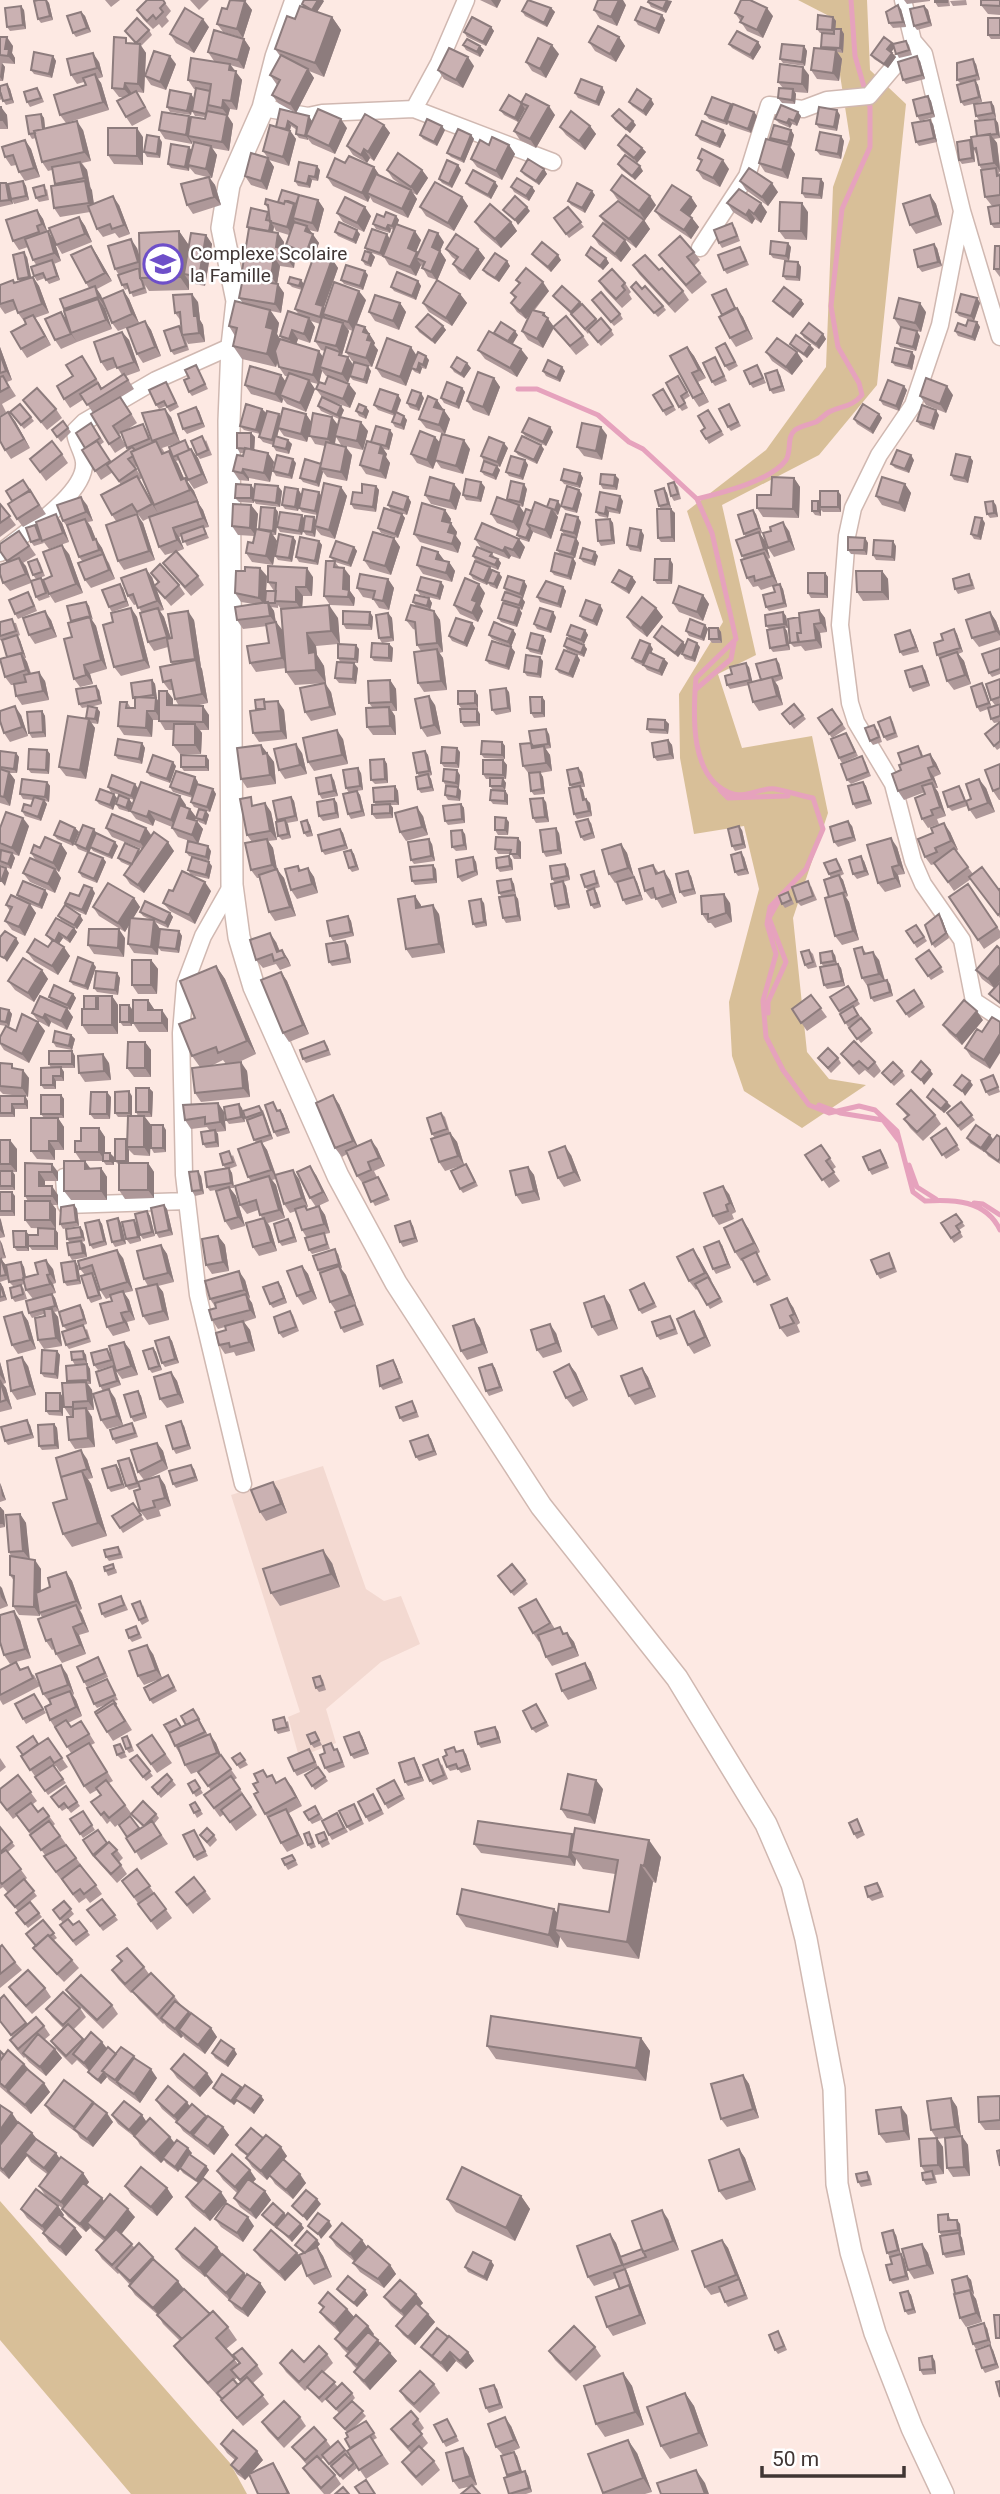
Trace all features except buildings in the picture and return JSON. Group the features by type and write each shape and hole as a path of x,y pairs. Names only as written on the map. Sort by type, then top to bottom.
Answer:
{"street":[{"path":"296,0 276,57 263,108 229,185 222,228 237,302 232,346 232,885 239,937 254,987 338,1176 396,1283 541,1506 677,1678 766,1824 792,1884 806,1940 834,2089 837,2184 851,2252 875,2333 912,2428 943,2494"},
{"path":"414,109 439,63 466,0"},
{"path":"903,0 913,41 924,54 962,211 1000,337"},
{"path":"700,248 747,176 769,106 803,109 827,100 869,96 897,63 924,54"},
{"path":"263,108 308,116 414,109 552,162"},
{"path":"962,211 940,326 913,405 880,455 853,508 847,536 840,625 850,703 856,722 893,784 912,861 923,884 962,940 974,1001 1000,1017"},
{"path":"0,553 71,494 82,478 84,461 75,431 83,422 166,375 232,346"},
{"path":"232,885 202,936 185,984 181,1032 187,1201 198,1295 243,1484"},
{"path":"64,1177 66,1205 187,1201"}],"shaded area":[{"path":"798,0 867,0 870,70 906,104 877,385 819,455 722,505 756,655 718,674 742,748 812,736 828,813 793,918 807,1052 829,1079 866,1085 802,1128 744,1091 732,1056 729,1002 759,889 744,826 694,834 680,758 679,694 723,622 687,511 766,450 826,367 833,187 850,139 831,17"},
{"path":"323,1466 366,1589 384,1601 401,1596 420,1644 381,1662 326,1709 336,1743 299,1757 288,1717 300,1712 231,1495"},
{"path":"0,2201 230,2463 247,2494 131,2494 0,2340"}],"waterway":[{"path":"697,499 745,485 769,474 786,460 795,430 816,422 827,413 850,404 862,395 859,383 838,347 831,306 842,209 870,147 870,107 855,56 851,0"},
{"path":"518,389 537,389 598,415 629,442 643,449 697,499 712,533 736,639 696,678 695,727 701,761 708,775 719,786 733,794 743,795 775,789 813,798 823,829 806,869 770,907 767,924 776,954 763,1001 766,1037 783,1070 809,1105 829,1113 859,1106 875,1110 897,1131 913,1192 925,1201 957,1201 978,1207 994,1220 1000,1230"},
{"path":"695,690 731,659 734,643"},
{"path":"720,790 728,798 788,796"},
{"path":"768,1013 768,1002 786,962 769,918 778,902"},
{"path":"819,1105 840,1113 883,1120 899,1141"},
{"path":"909,1165 917,1187 936,1199"},
{"path":"974,1203 983,1204 1000,1215"}],"place":[{"name":"Complexe Scolaire la Famille","path":"163,264"}]}
